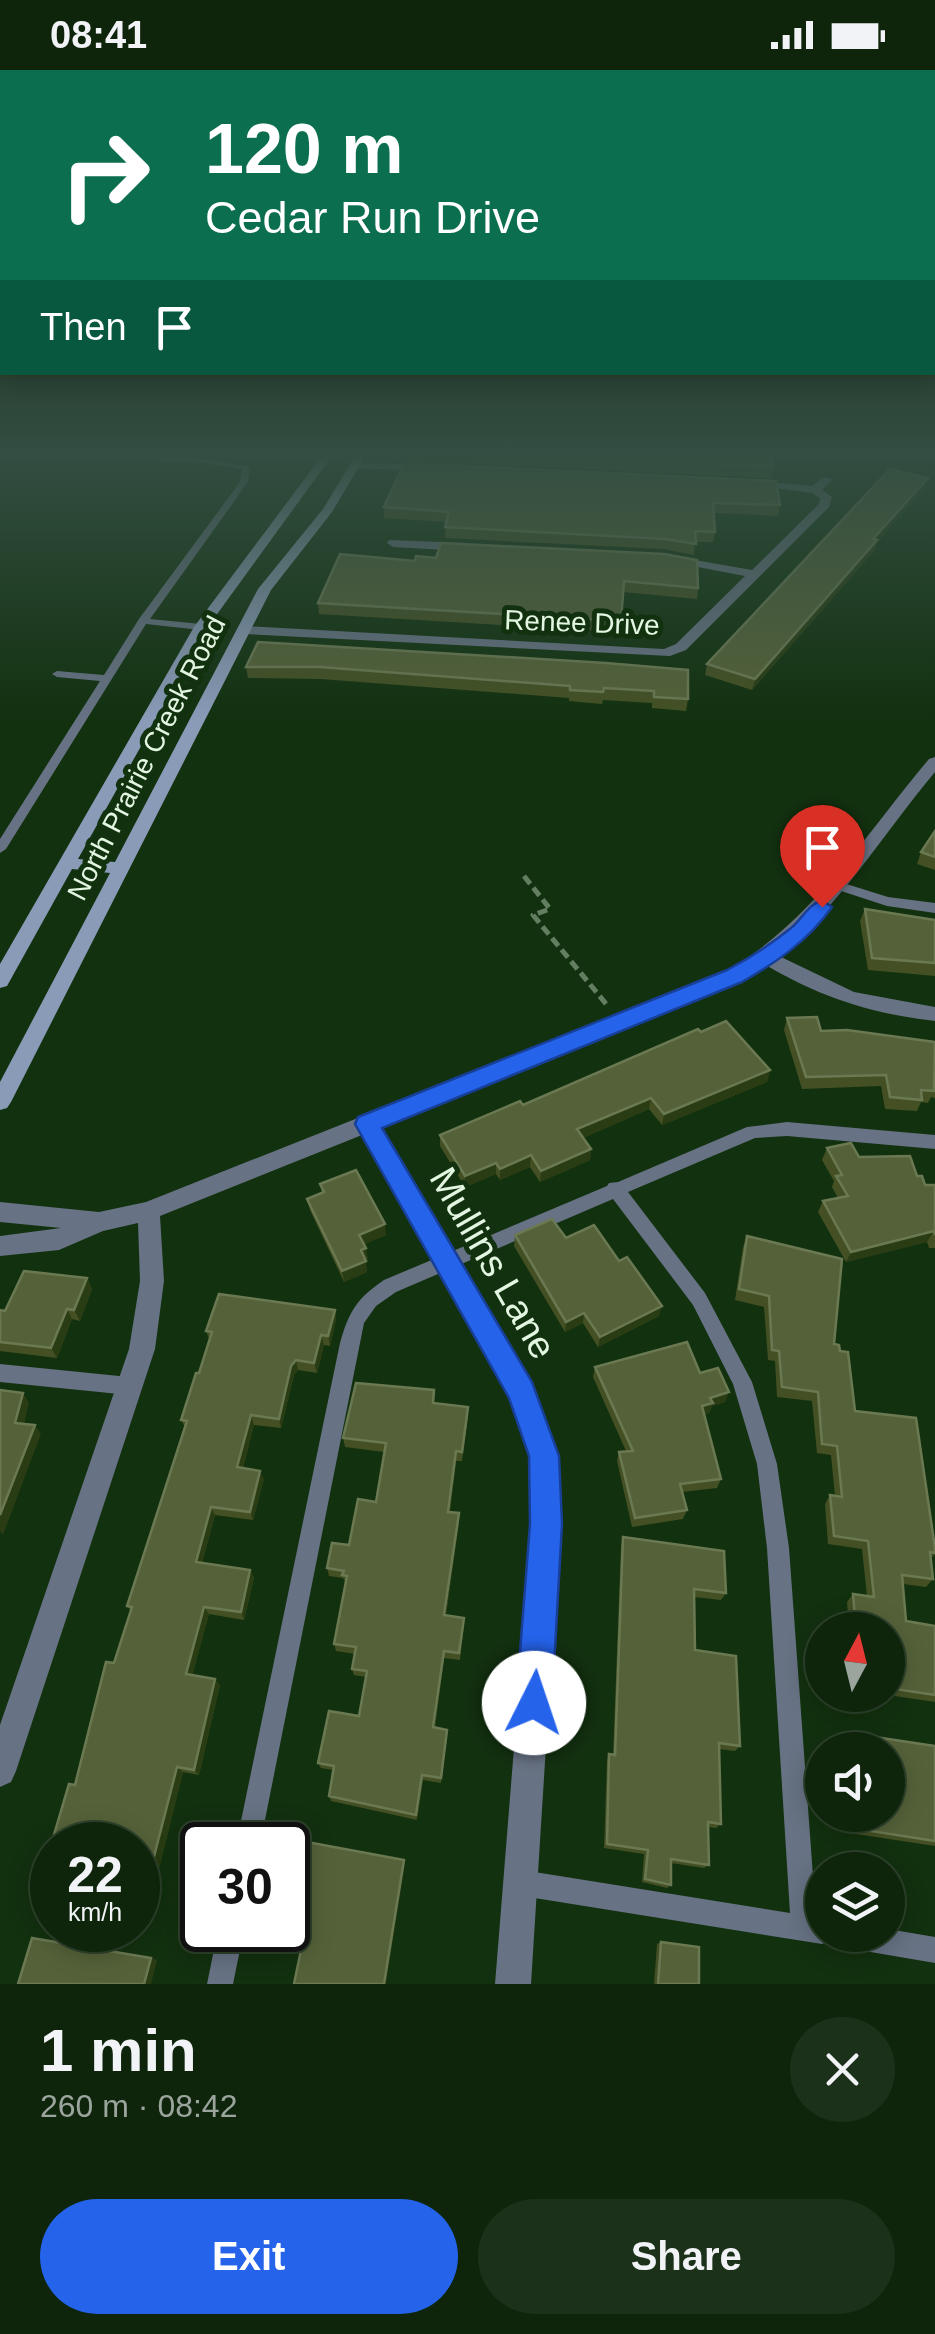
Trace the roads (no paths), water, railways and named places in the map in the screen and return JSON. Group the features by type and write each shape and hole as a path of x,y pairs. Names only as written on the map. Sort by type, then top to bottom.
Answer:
{"main road":[{"name":"North Prairie Creek Road","path":"0,981 66,863 222,629 275,542"},
{"name":"North Prairie Creek Road","path":"0,1102 120,868 222,629 265,589 302,542"},
{"path":"66,863 120,868"}],"street":[{"name":"Renee Drive","path":"222,629 665,654 681,647 786,542"},
{"path":"393,543 490,548"},
{"path":"664,557 752,574"},
{"path":"0,1246 59,1240 100,1222 148,1212 735,976 768,958 804,928 935,762"},
{"path":"768,958 814,986 845,999 888,1010 935,1014"},
{"name":"Mullins Lane","path":"367,1124 522,1392 544,1456 546,1524 513,1984"},
{"path":"0,1212 100,1222"},
{"path":"0,1771 129,1386 153,1296 154,1250 148,1212"}],"lane":[{"path":"0,849 143,621 200,542"},
{"path":"143,621 222,629"},
{"path":"57,674 107,678"},
{"path":"840,886 887,901 935,908"},
{"path":"253,1822 356,1319 370,1300 390,1286 446,1261 753,1132 787,1129 935,1142"},
{"path":"615,1188 699,1300 742,1382 768,1464 806,1852"},
{"path":"0,1373 129,1386"},
{"path":"522,1883 805,1928"},
{"path":"905,1945 935,1950"},
{"path":"220,1984 227,1952"}]}
